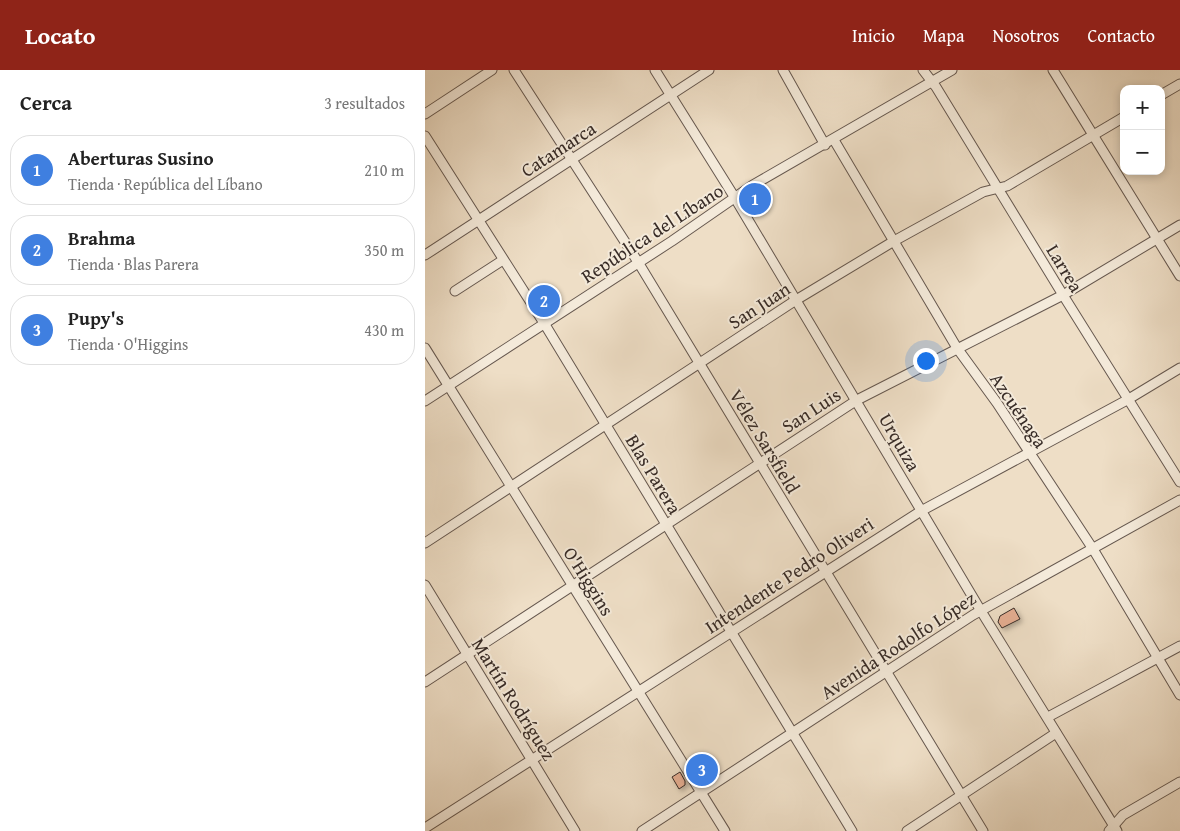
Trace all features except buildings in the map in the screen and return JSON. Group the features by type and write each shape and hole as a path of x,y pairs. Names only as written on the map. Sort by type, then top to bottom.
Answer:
{"street":[{"path":"425,114 492,70"},
{"name":"Vélez Sarsfield","path":"514,70 638,262 983,831"},
{"name":"Urquiza","path":"655,70 797,300 921,511 1048,718 1113,829"},
{"name":"Catamarca","path":"425,254 709,70"},
{"path":"783,70 825,145"},
{"name":"Larrea","path":"923,70 1127,400 1180,482"},
{"name":"República del Líbano","path":"425,401 753,185 953,70"},
{"path":"1053,70 1180,276"},
{"path":"1165,93 1180,84"},
{"name":"San Juan","path":"425,543 606,426 699,362 797,300 894,241 983,192 1007,186 1120,119"},
{"name":"Blas Parera","path":"425,136 544,323 852,831"},
{"name":"Azcuénaga","path":"834,140 957,348 997,403 1028,453 1093,549 1180,695"},
{"name":"San Luis","path":"425,682 759,462 857,400 1063,295 1180,225"},
{"path":"455,291 503,260"},
{"name":"O'Higgins","path":"425,348 725,831"},
{"name":"Intendente Pedro Oliveri","path":"426,828 921,511 1127,400 1180,368"},
{"name":"Avenida Rodolfo López","path":"642,831 981,611 1180,500"},
{"name":"Martín Rodríguez","path":"425,585 575,831"},
{"path":"1048,718 1180,646"},
{"path":"907,831 1056,733"},
{"path":"1113,829 1123,815 1180,782"}],"place":[{"name":"Aberturas Susino","path":"755,199"},
{"name":"Brahma","path":"544,301"},
{"name":"Pupy's","path":"702,770"}]}
